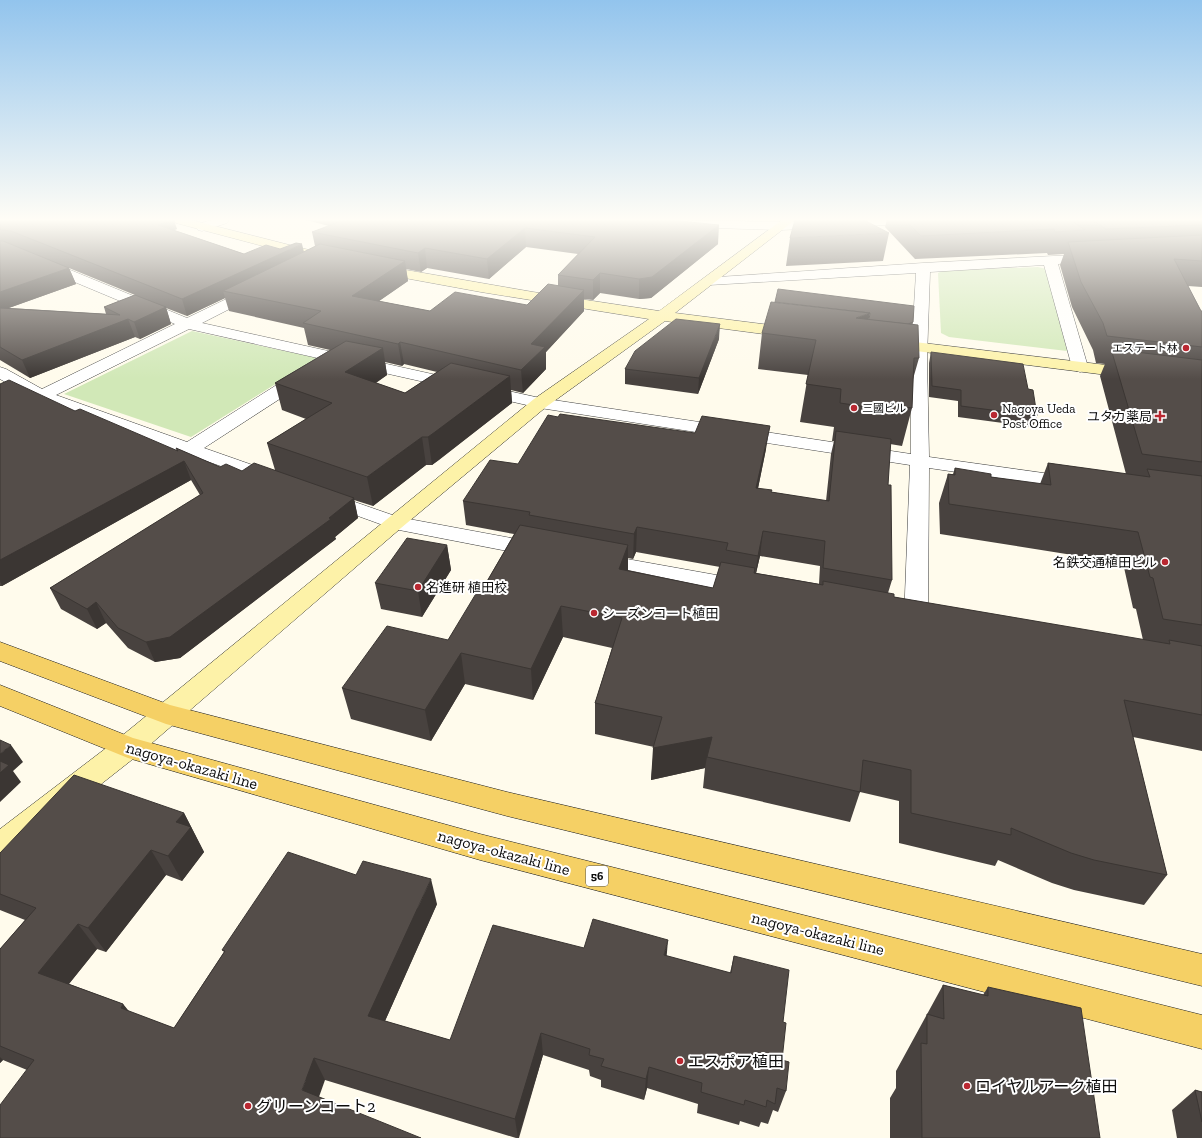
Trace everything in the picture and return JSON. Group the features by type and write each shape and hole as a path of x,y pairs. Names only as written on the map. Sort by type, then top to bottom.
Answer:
{"main road":[{"path":"0,651 166,714 507,804 1202,970"},
{"name":"nagoya-okazaki line","path":"0,694 128,747 480,846 1202,1032"}],"street":[{"path":"64,273 188,324 540,403 920,461 1084,484"},
{"path":"398,273 450,283 661,317 809,334"},
{"path":"0,846 128,747 394,522 540,403 661,317 719,273"},
{"path":"709,281 830,273"},
{"path":"916,621 920,461 920,348 923,273"},
{"path":"1053,273 1080,367"},
{"path":"41,396 265,285"},
{"path":"872,342 1149,375"},
{"path":"189,449 332,357"},
{"path":"0,372 41,396 291,486"},
{"path":"313,494 394,522 557,553"},
{"path":"581,558 760,591"}],"green space":[{"path":"938,273 1047,273 1067,351 949,337 941,333"},
{"path":"192,331 317,358 191,437 64,394"}],"building":[{"path":"0,273 54,273 0,292"},
{"path":"117,273 238,273 182,299"},
{"path":"260,273 387,273 352,296 430,311 455,292 527,305 548,284 584,290 531,344 545,347 521,370 400,342 398,344 303,323 321,311 223,291"},
{"path":"560,273 600,273 593,280 558,275"},
{"path":"601,273 657,273 652,277 639,279"},
{"path":"1078,273 1181,273 1202,311 1202,347 1107,336 1103,323 1081,282"},
{"path":"778,289 914,306 913,322 908,324 869,320 870,313 775,302"},
{"path":"135,295 166,307 134,322 128,319 22,360 0,347 0,308 120,315 104,307"},
{"path":"771,302 870,313 856,318 918,325 919,358 914,358 912,408 895,406 895,411 840,403 841,389 806,384 816,340 762,333"},
{"path":"676,319 720,324 699,378 625,369 635,351"},
{"path":"346,341 383,348 345,372 405,393 451,363 510,376 428,437 422,437 367,477 267,443 332,403 275,383"},
{"path":"1111,349 1202,360 1202,462 1142,454"},
{"path":"931,352 1023,364 1028,389 1033,390 1037,416 961,406 961,390 932,386"},
{"path":"9,380 75,411 80,409 178,451 176,448 220,467 226,464 242,471 254,463 354,498 329,518 331,519 170,637 146,642 118,628 96,602 87,609 50,588 203,493 184,461 0,560 0,384"},
{"path":"560,414 695,433 702,416 770,426 756,488 772,490 771,492 829,501 836,431 891,439 888,485 891,485 892,580 823,568 825,541 763,531 758,556 726,550 728,543 637,527 634,534 529,515 530,512 463,501 490,460 518,464 548,415 558,417"},
{"path":"1048,463 1150,477 1147,469 1202,476 1202,625 1163,619 1153,578 1150,577 1138,532 949,504 948,474 955,475 955,468 991,474 991,477 1051,485"},
{"path":"520,525 628,545 619,569 713,588 721,562 755,568 754,573 823,585 823,581 894,594 894,597 1170,644 1169,640 1202,646 1202,715 1124,700 1167,875 1094,860 1071,853 1011,828 1011,835 911,813 911,770 863,760 860,792 707,757 712,737 653,748 662,717 595,703 622,618 561,606 531,669 461,653 425,710 342,688 387,626 448,640 483,582 486,583"},
{"path":"407,538 447,545 418,591 375,583"},
{"path":"0,740 11,745 0,754"},
{"path":"0,761 9,765 0,773"},
{"path":"74,775 184,813 176,822 191,827 168,856 151,850 88,928 78,924 38,973 123,1004 121,1008 174,1028 225,951 222,950 288,852 356,875 363,861 431,879 368,1016 450,1040 493,925 584,948 593,919 668,940 664,955 731,973 734,956 789,970 783,1022 786,1023 782,1060 789,1062 786,1091 777,1088 775,1104 767,1100 766,1107 745,1100 744,1105 701,1092 702,1083 649,1067 646,1079 601,1066 604,1059 589,1055 590,1049 541,1033 515,1119 314,1058 302,1090 421,1138 0,1138 0,1105 34,1060 0,1046 0,949 36,908 0,894 0,853"},
{"path":"943,985 988,996 988,987 1081,1008 1100,1138 922,1138 921,1043 927,1044 927,1014 944,1019"},
{"path":"1195,1090 1202,1092 1202,1122"}],"place":[{"name":"エステート林","path":"1186,348"},
{"name":"三國ビル","path":"854,408"},
{"name":"Nagoya Ueda Post Office","path":"994,415"},
{"name":"ユタカ薬局","path":"1160,416"},
{"name":"名鉄交通植田ビル","path":"1165,562"},
{"name":"名進研 植田校","path":"418,587"},
{"name":"シーズンコート植田","path":"594,613"},
{"name":"エスポア植田","path":"680,1061"},
{"name":"ロイヤルアーク植田","path":"967,1086"},
{"name":"グリーンコート2","path":"248,1106"}]}
